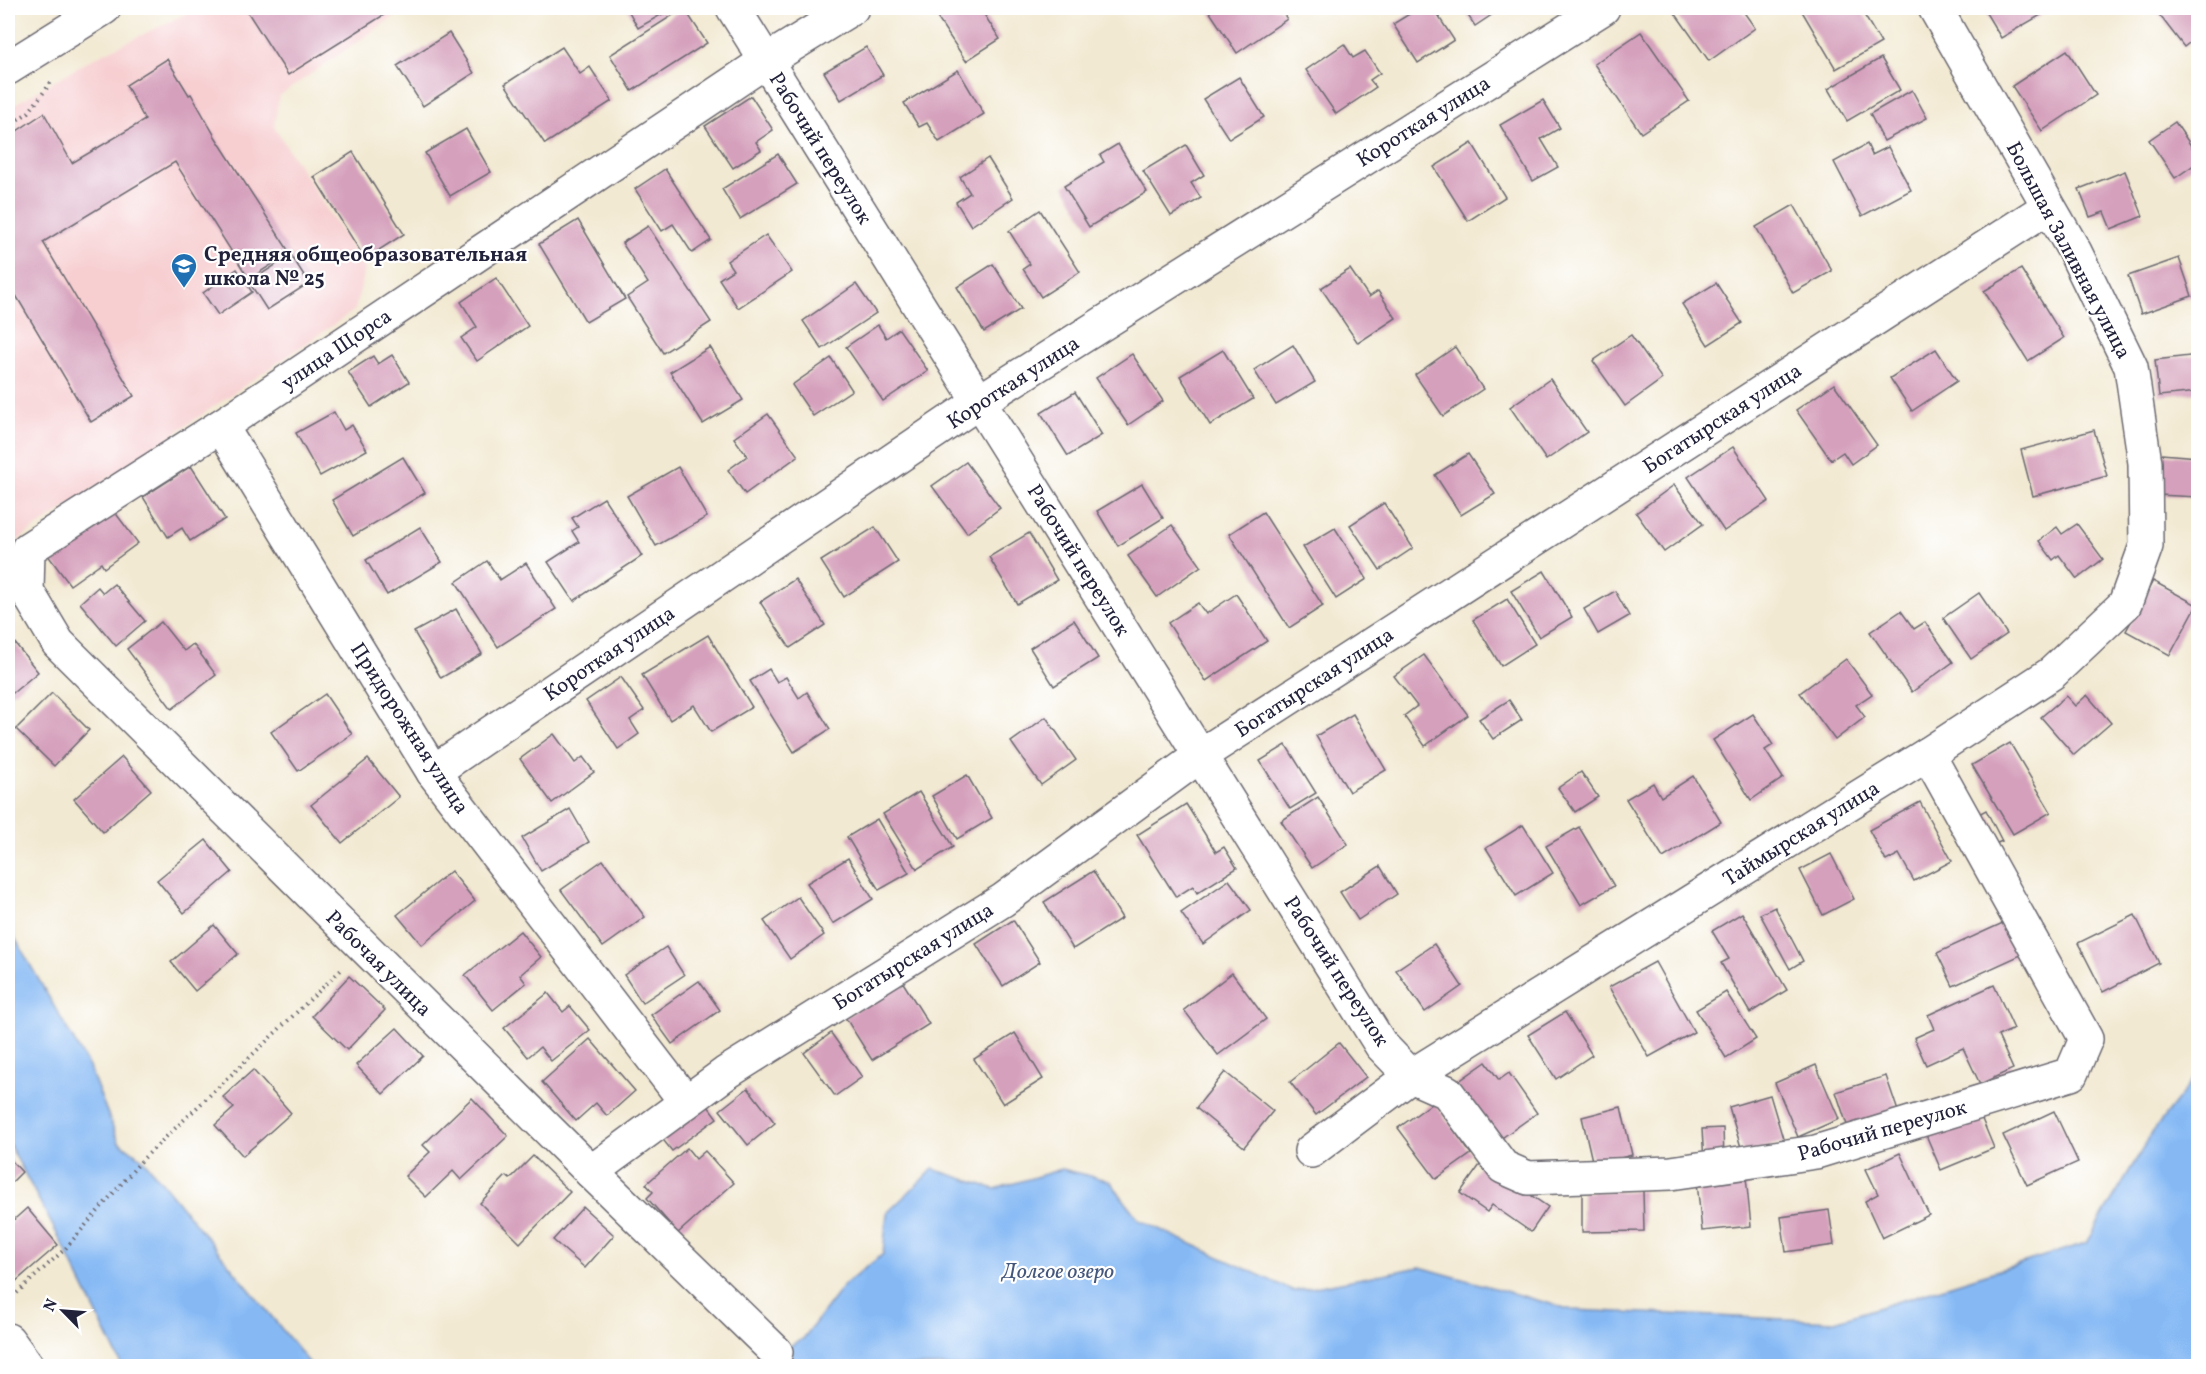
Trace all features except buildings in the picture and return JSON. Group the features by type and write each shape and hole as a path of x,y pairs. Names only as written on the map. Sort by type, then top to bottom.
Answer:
{"street":[{"path":"8,68 104,8"},
{"name":"Рабочий переулок","path":"733,8 1381,1044 1411,1076 1447,1092 1503,1167 1528,1178 1671,1173 1816,1152 2071,1074 2086,1039 1928,754"},
{"name":"улица Щорса","path":"28,549 222,426 766,61 852,8"},
{"name":"Короткая улица","path":"433,772 980,401 1603,8"},
{"name":"Большая Заливная улица","path":"1935,8 2074,252 2131,367 2145,463 2146,546"},
{"name":"Богатырская улица","path":"591,1172 726,1073 1003,900 1201,755 2048,207"},
{"name":"Придорожная улица","path":"222,426 433,772 686,1102"},
{"name":"Таймырская улица","path":"1311,1151 1411,1076 1928,754 2052,674 2125,604 2146,546"},
{"name":"Рабочая улица","path":"28,549 27,591 58,644 776,1352"},
{"path":"8,1340 27,1366"}],"path":[{"path":"8,126 29,112 54,79"},
{"path":"8,1301 65,1249 143,1159 364,948"}],"shaded area":[{"name":"Средняя общеобразовательная школа № 25","path":"198,8 400,8 402,11 279,96 274,127 365,269 355,310 8,547 8,108 96,57"}],"water":[{"path":"8,926 89,1067 119,1142 143,1159 312,1366 122,1366 65,1249 8,1142"},
{"name":"Долгое озеро","path":"2198,1073 2198,1366 752,1366 803,1339 844,1285 883,1254 887,1213 933,1169 995,1189 1062,1169 1110,1181 1139,1220 1294,1291 1420,1267 1572,1310 1835,1321 2086,1243 2154,1130"}],"place":[{"name":"Средняя общеобразовательная школа № 25","path":"184,289"}]}
